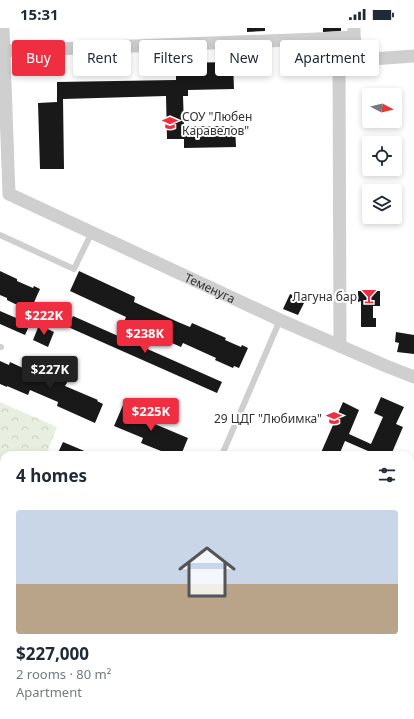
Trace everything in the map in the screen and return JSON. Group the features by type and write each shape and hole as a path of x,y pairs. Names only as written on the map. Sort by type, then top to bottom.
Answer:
{"street":[{"path":"3,28 4,51 318,39 354,32"},
{"name":"Теменуга","path":"4,51 9,194 280,320 386,366 414,376"},
{"path":"379,59 414,56"},
{"path":"338,76 340,346"}],"lane":[{"path":"0,235 74,270 92,232"},
{"path":"224,451 280,320"}],"green space":[{"path":"0,402 57,427 48,451 0,451"}],"building":[{"path":"247,28 265,28 265,31 247,32"},
{"path":"323,28 341,28 341,31 323,32"},
{"path":"207,62 215,62 215,76 234,76 234,89 188,90 188,96 183,96 184,126 235,126 236,147 184,148 184,139 167,139 166,96 63,99 64,169 40,169 38,103 57,102 57,82 176,80 176,76 207,76"},
{"path":"0,271 17,279 17,281 33,288 34,286 40,289 31,309 25,306 24,308 0,295"},
{"path":"79,271 135,297 134,302 190,327 192,323 226,338 225,340 241,347 242,345 248,348 239,368 234,366 233,368 215,360 216,358 183,343 181,347 124,322 126,317 70,291"},
{"name":"Лагуна бар","path":"358,291 380,291 380,306 373,306 373,318 376,318 376,327 361,327 361,301 358,302"},
{"path":"290,294 305,301 298,315 283,309"},
{"path":"0,311 30,324 25,335 0,324"},
{"path":"73,316 222,382 217,393 68,327"},
{"path":"39,325 54,332 48,347 33,340"},
{"path":"396,332 414,335 414,354 397,352 399,343 395,342"},
{"path":"0,361 9,365 10,362 36,374 39,369 68,381 65,386 98,400 97,401 103,404 95,423 57,406 58,402 30,390 28,395 0,384"},
{"path":"381,397 404,407 396,424 403,427 393,451 368,451 345,441 341,451 322,451 343,402 359,410 349,434 371,444 383,417 374,413"},
{"path":"123,405 152,417 150,422 188,438 183,451 161,451 141,443 143,438 114,426"},
{"path":"63,442 84,451 59,451"}],"place":[{"name":"СОУ \"Любен Каравелов\"","path":"170,123"},
{"name":"Лагуна бар","path":"369,296"},
{"name":"29 ЦДГ \"Любимка\"","path":"334,418"}]}
